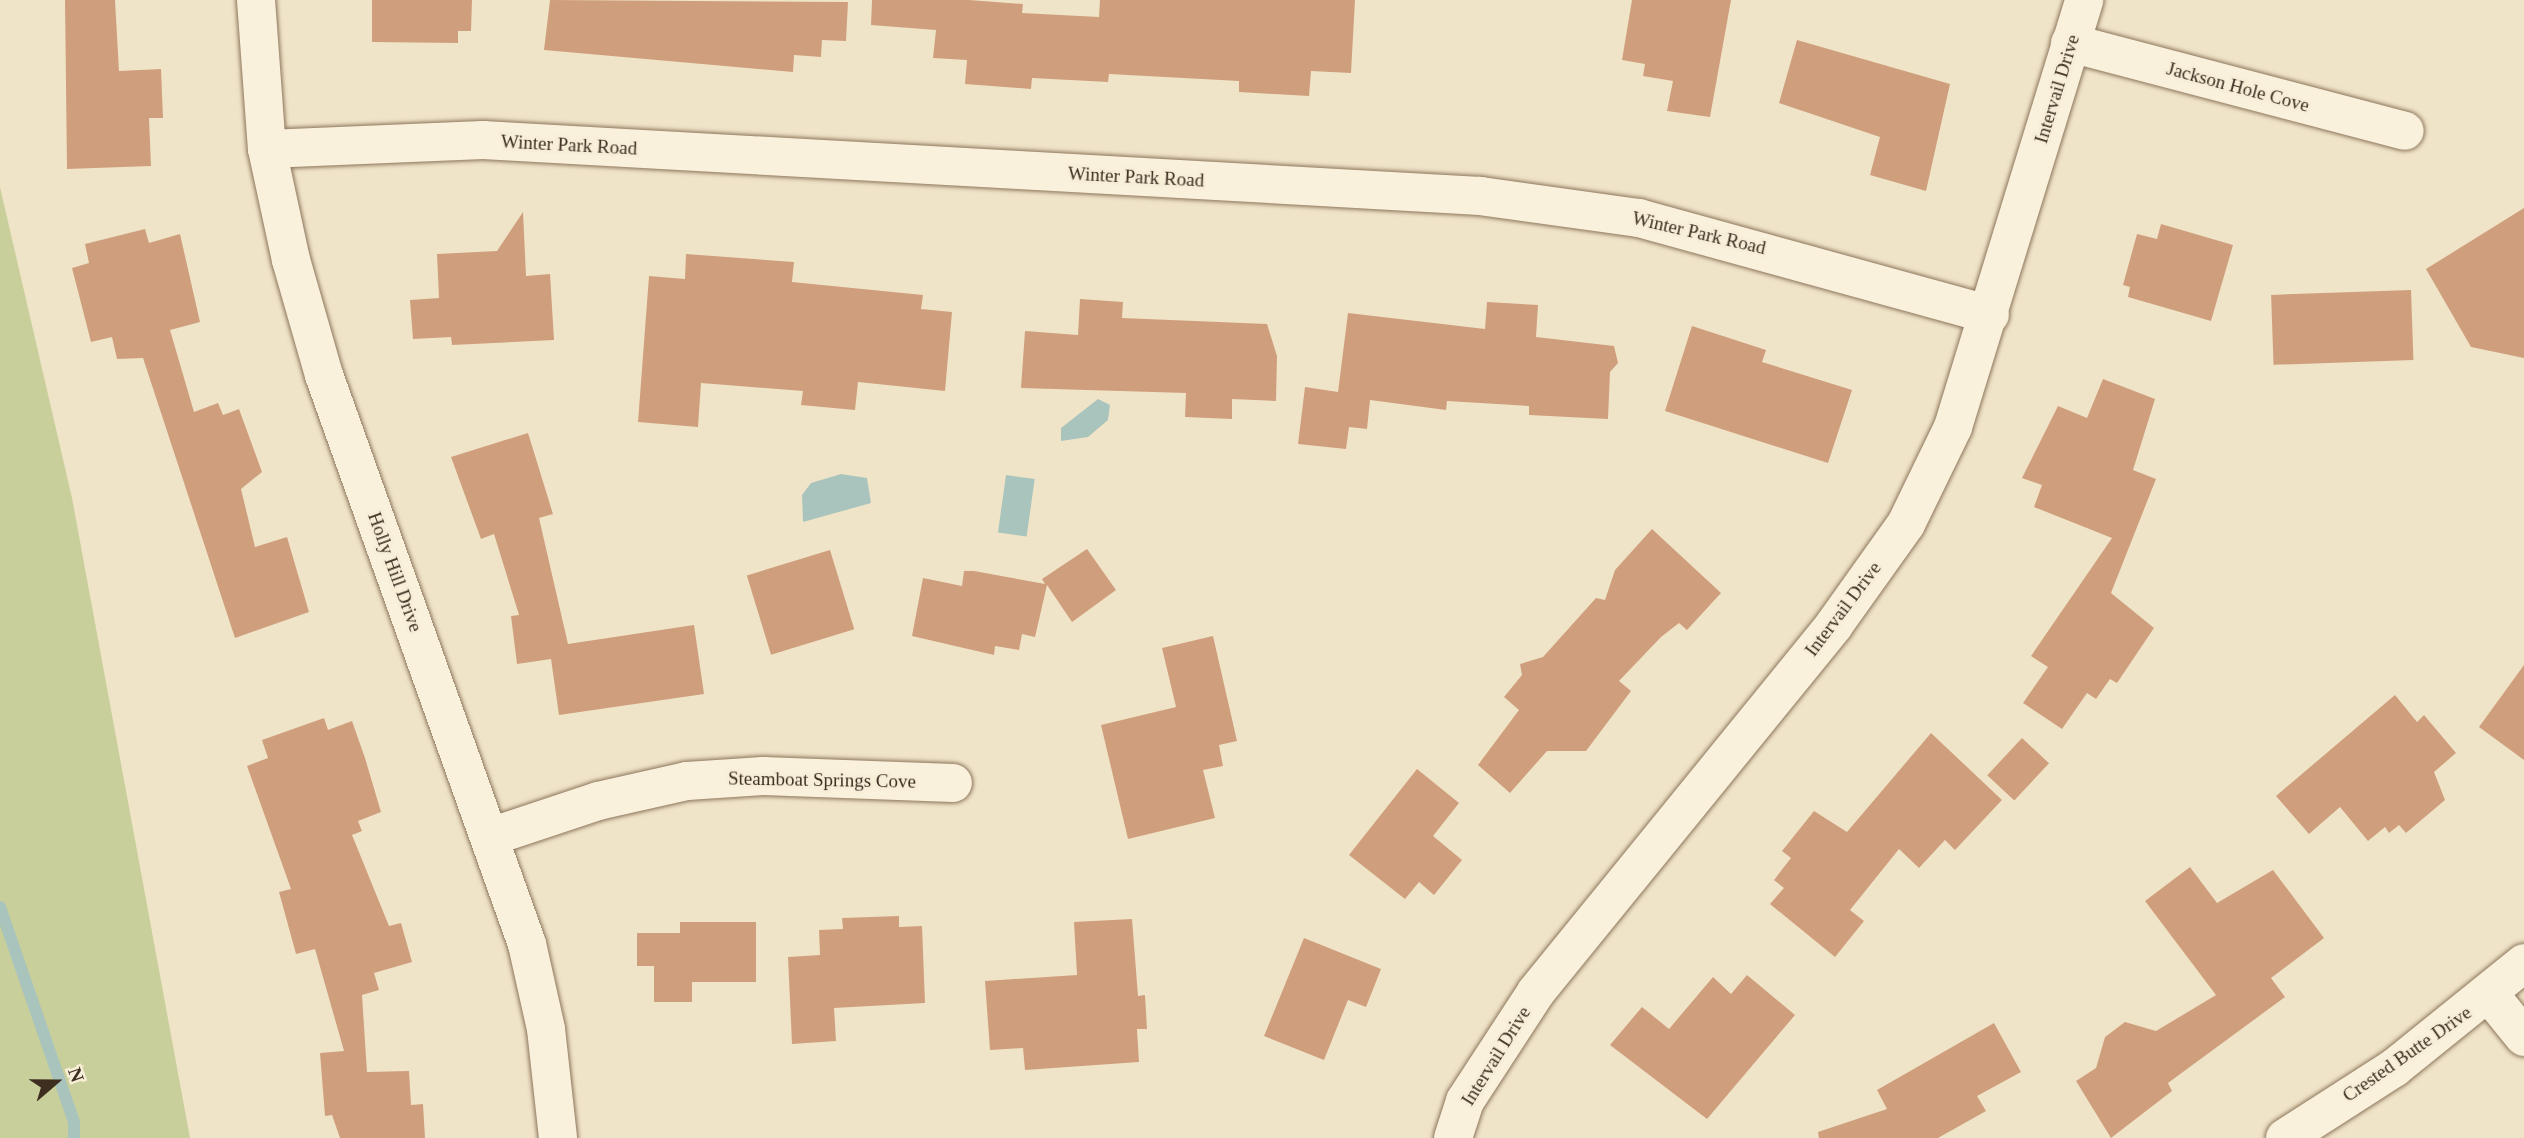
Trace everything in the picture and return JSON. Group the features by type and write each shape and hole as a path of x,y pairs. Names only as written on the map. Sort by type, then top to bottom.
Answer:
{"street":[{"name":"Holly Hill Drive","path":"256,0 267,149 324,375 527,944 546,1029 558,1138"},
{"name":"Intervail Drive","path":"1453,1138 1465,1101 1536,992 1834,625 1906,524 1953,427 1990,315 2084,0"},
{"name":"Jackson Hole Cove","path":"2070,44 2405,131"},
{"name":"Winter Park Road","path":"267,149 483,140 1479,196 1639,218 1990,315"},
{"name":"Steamboat Springs Cove","path":"490,837 598,801 687,781 763,776 953,783"},
{"name":"Crested Butte Drive","path":"2285,1138 2490,995 2524,963"},
{"path":"2490,995 2524,1037"}],"green space":[{"path":"0,187 72,498 190,1138 0,1138"}],"water":[{"path":"1098,399 1110,405 1108,420 1088,437 1061,441 1061,428"},
{"path":"841,474 867,478 871,503 803,522 802,495 811,483"},
{"path":"1006,475 1035,479 1027,536 998,532"}],"building":[{"path":"65,0 115,0 119,71 161,69 163,118 149,118 151,166 67,169"},
{"path":"372,0 472,0 471,31 458,31 458,43 372,42"},
{"path":"550,0 848,2 846,41 822,40 821,57 794,55 793,72 544,50"},
{"path":"872,0 969,0 1023,4 1022,13 1099,17 1100,0 1355,0 1351,73 1311,71 1309,96 1239,92 1239,81 1109,74 1108,82 1032,78 1031,89 965,84 967,60 933,58 936,30 871,25"},
{"path":"1632,0 1731,0 1710,117 1667,111 1673,81 1643,76 1645,64 1622,60"},
{"path":"1797,40 1950,84 1926,191 1870,175 1880,137 1779,103"},
{"path":"2524,208 2524,358 2471,347 2426,269"},
{"path":"523,212 526,276 550,274 554,340 452,345 451,337 413,339 410,300 439,298 437,254 497,251"},
{"path":"2161,224 2233,245 2211,321 2128,297 2130,287 2123,285 2137,234 2157,239"},
{"path":"145,229 149,243 180,234 200,322 170,330 194,412 218,403 223,415 239,409 262,472 241,489 255,547 287,537 309,612 235,638 143,358 117,359 112,337 91,342 72,268 89,263 85,244"},
{"path":"686,254 794,262 792,282 923,295 921,309 952,312 945,391 858,382 855,410 801,405 803,391 701,383 698,427 638,422 649,276 685,279"},
{"path":"2411,290 2413,360 2274,365 2271,295"},
{"path":"1080,299 1123,302 1122,318 1267,324 1277,356 1276,401 1232,399 1232,419 1185,417 1186,393 1021,388 1025,331 1078,335"},
{"path":"1487,302 1538,305 1536,337 1614,346 1618,363 1610,372 1608,419 1529,415 1529,406 1447,401 1446,410 1370,400 1367,429 1349,427 1346,449 1298,444 1305,387 1338,392 1348,313 1485,329"},
{"path":"1692,326 1766,350 1762,362 1852,390 1828,463 1665,411"},
{"path":"2103,379 2155,399 2133,470 2156,479 2111,593 2154,628 2117,683 2110,679 2096,699 2087,693 2062,729 2023,703 2048,667 2031,656 2112,538 2034,507 2042,485 2022,478 2058,406 2087,418"},
{"path":"528,433 553,514 539,518 568,644 694,625 704,694 559,715 551,659 517,664 511,616 519,615 494,534 481,539 451,457"},
{"path":"1652,529 1721,593 1687,630 1679,623 1661,637 1619,681 1631,691 1586,751 1547,751 1510,793 1478,765 1519,710 1504,697 1522,675 1520,664 1543,657 1596,598 1605,600 1615,570"},
{"path":"1087,549 1116,590 1072,622 1047,585 1035,637 1022,634 1019,650 995,646 994,655 912,636 923,578 962,586 964,571 974,571 1045,584 1042,579"},
{"path":"830,550 854,629 771,655 747,575"},
{"path":"1213,636 1237,741 1219,745 1223,766 1203,770 1215,818 1128,839 1101,725 1176,707 1162,648"},
{"path":"2524,665 2524,760 2479,727"},
{"path":"2395,695 2417,722 2424,715 2456,753 2434,772 2445,800 2406,833 2399,825 2389,833 2385,827 2368,841 2340,807 2309,834 2276,796"},
{"path":"324,718 328,730 352,721 381,812 358,821 362,831 352,835 389,926 401,923 412,962 374,973 379,990 362,995 367,1072 409,1071 411,1105 423,1104 425,1138 340,1138 332,1115 325,1116 320,1053 344,1051 315,949 296,954 279,892 291,889 247,766 268,758 262,740"},
{"path":"1931,733 2002,800 1955,850 1945,840 1919,868 1899,849 1850,910 1864,921 1835,957 1770,904 1784,888 1774,880 1791,858 1782,851 1814,811 1847,832"},
{"path":"2022,738 2049,763 2014,801 1987,775"},
{"path":"1417,769 1459,803 1433,836 1462,860 1434,895 1419,882 1405,899 1349,855"},
{"path":"2190,867 2217,903 2273,870 2324,938 2271,978 2285,997 2168,1083 2172,1091 2111,1138 2076,1081 2096,1068 2105,1037 2125,1022 2156,1031 2216,995 2145,901"},
{"path":"899,916 899,927 922,926 925,1003 834,1008 836,1041 792,1044 788,957 820,955 819,930 843,929 842,918"},
{"path":"1132,919 1138,996 1145,995 1147,1029 1137,1029 1139,1062 1025,1070 1023,1048 990,1050 985,981 1077,975 1074,922"},
{"path":"680,922 756,922 756,982 692,982 692,1002 654,1002 654,966 637,966 637,933 680,933"},
{"path":"1304,938 1381,969 1366,1007 1348,1000 1324,1060 1264,1036"},
{"path":"1747,975 1795,1015 1707,1119 1610,1045 1642,1007 1669,1029 1713,977 1731,994"},
{"path":"1994,1023 2021,1072 1977,1096 1986,1111 1938,1138 1819,1138 1818,1132 1887,1109 1877,1090"}],"waterway":[{"path":"0,907 74,1122 74,1138"}]}
